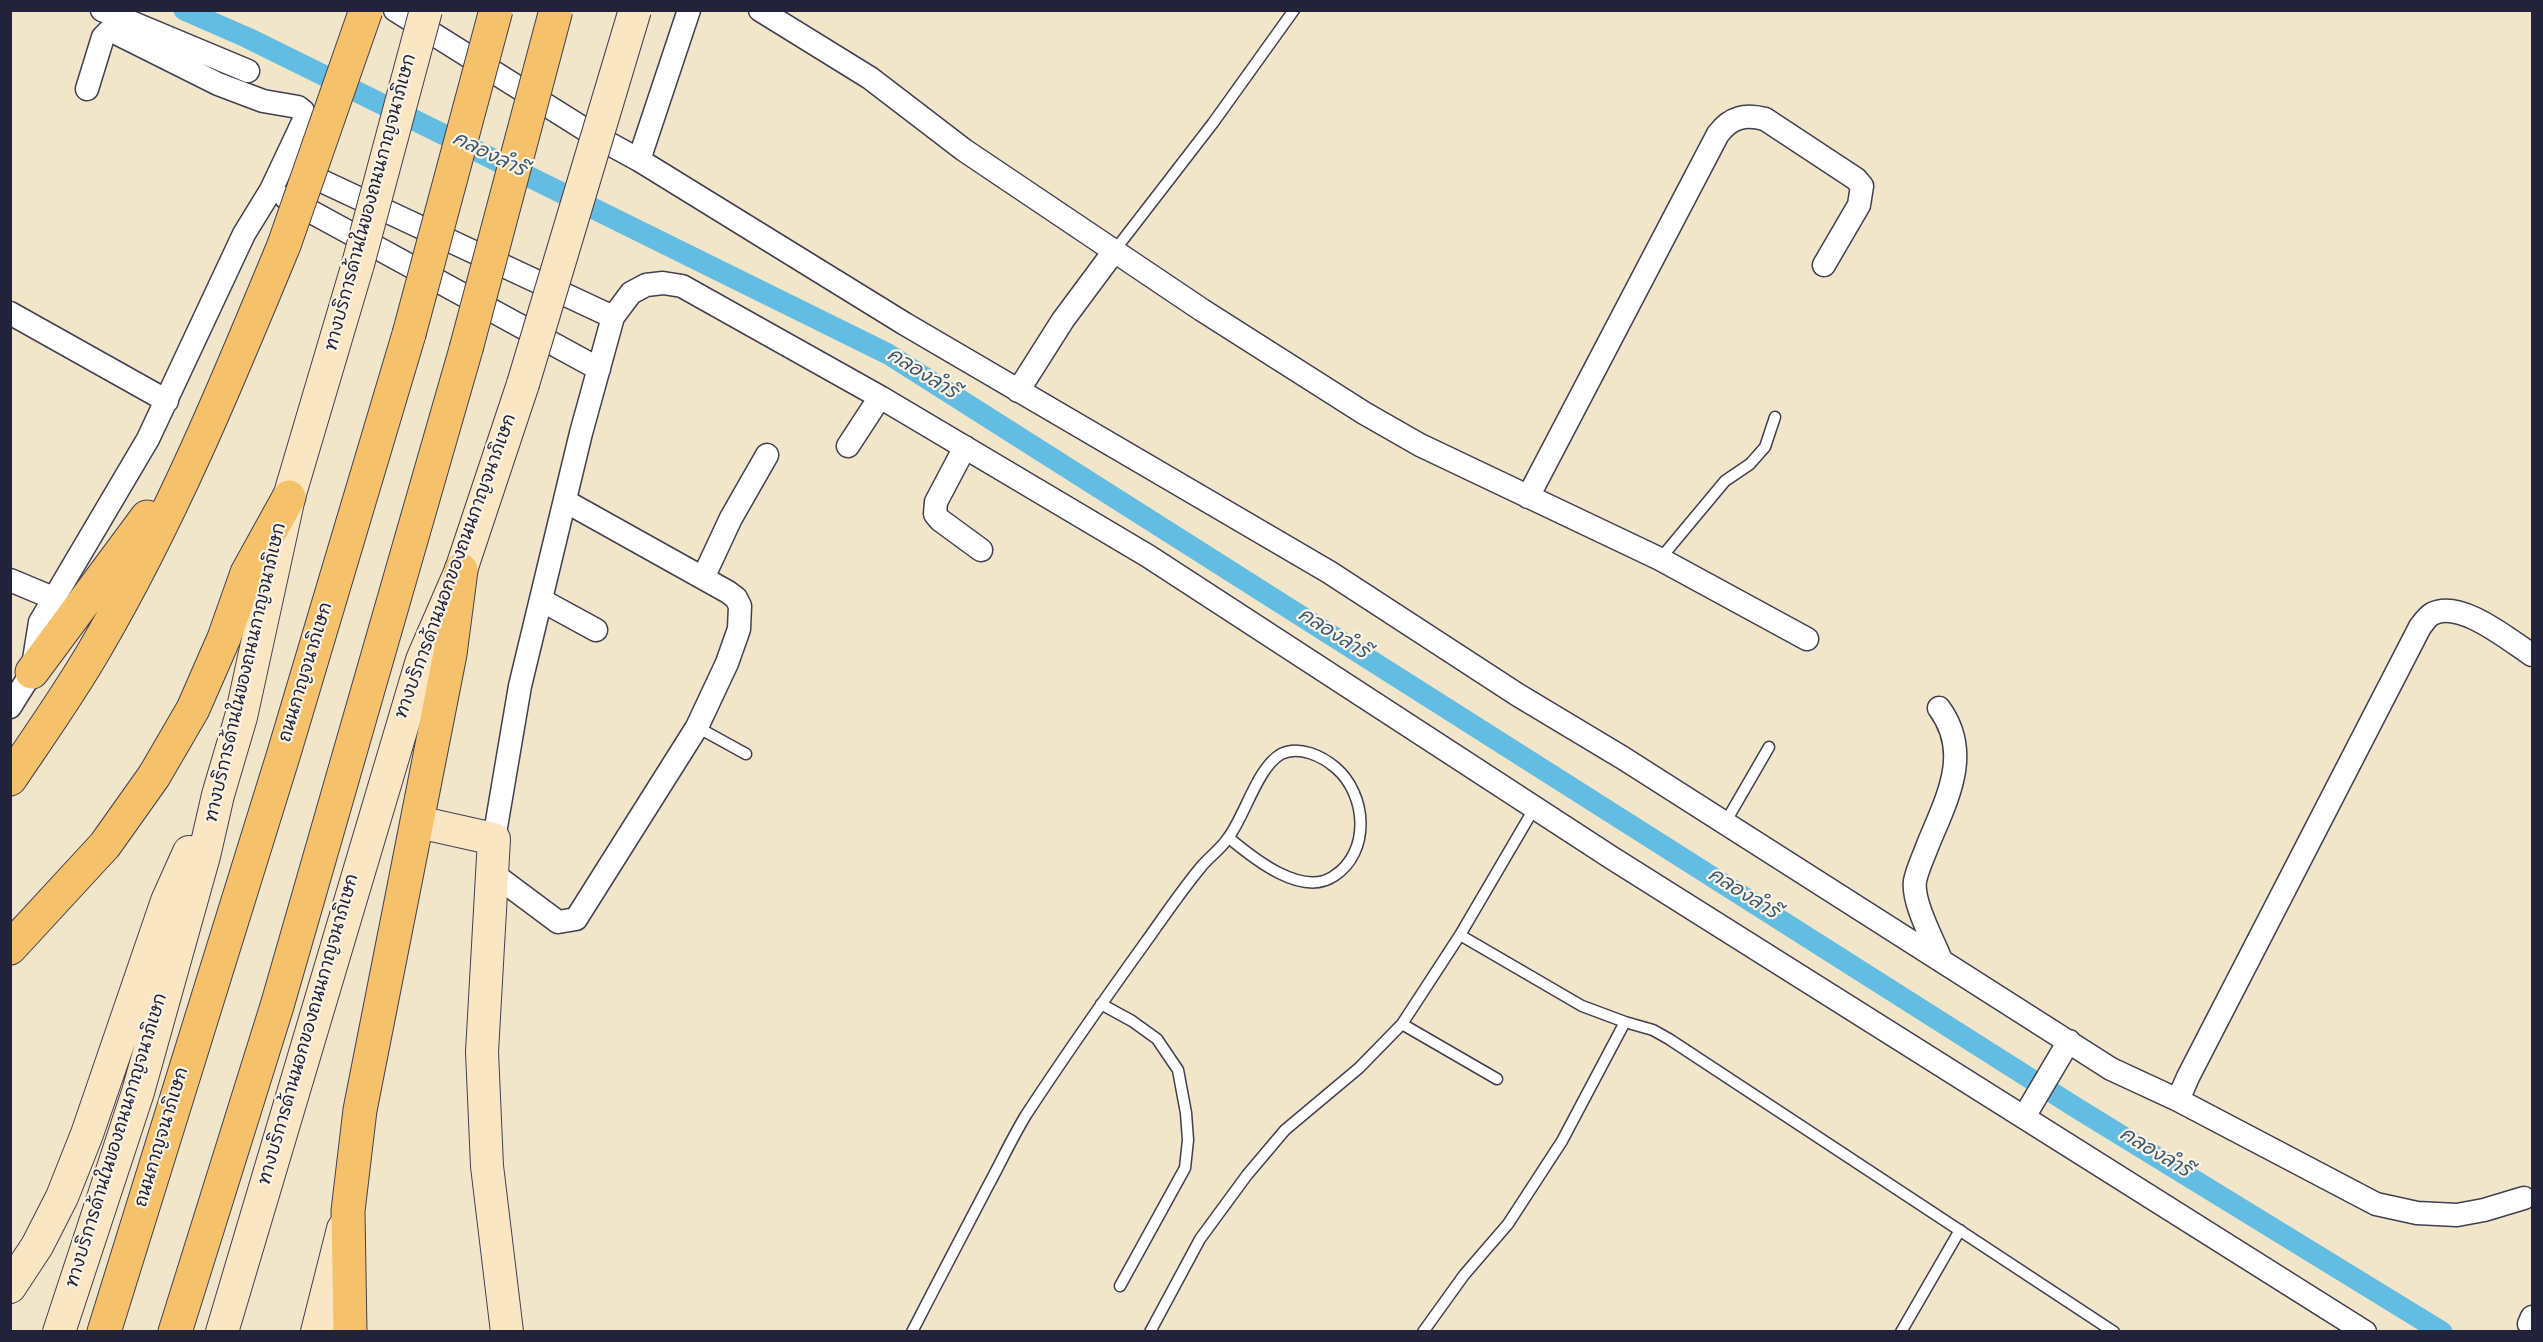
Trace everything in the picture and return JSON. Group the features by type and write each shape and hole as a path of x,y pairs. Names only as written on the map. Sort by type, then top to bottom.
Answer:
{"main road":[{"path":"10,779 94,651 202,441 284,245 366,10"},
{"name":"ทางบริการด้านในของถนนกาญจนาภิเษก","path":"59,1332 138,1092 204,856 218,795 241,717 289,497 358,264 426,10"},
{"name":"ถนนกาญจนาภิเษก","path":"104,1332 298,709 409,334 496,10"},
{"path":"175,1332 277,1006 466,349 556,10"},
{"name":"ทางบริการด้านนอกของถนนกาญจนาภิเษก","path":"222,1332 422,660 461,570 523,384 635,10"},
{"path":"32,672 202,441"},
{"path":"10,948 105,845 154,776 193,709 224,638 247,573 289,497"},
{"path":"317,1332 348,1211 368,1060 418,822 450,654 461,570"},
{"path":"10,1287 37,1246 62,1197 87,1134 167,901 218,795"},
{"path":"418,822 494,839 482,1052 487,1166 507,1332"},
{"path":"348,1211 350,1332"}],"street":[{"path":"102,10 248,71"},
{"path":"395,10 597,137 647,164 1018,391 1329,572 1518,695 1623,758 1941,960 2064,1050 2178,1100 2376,1204 2417,1214 2457,1215 2524,1198"},
{"path":"647,164 689,10"},
{"path":"760,10 870,78 964,150 1293,370 1364,413 1420,445 1660,559 1807,639"},
{"path":"10,707 32,672 40,622 167,401 244,234 285,164 304,120 303,111 298,108 263,101 218,84 114,32 108,32 103,37 87,89"},
{"path":"1528,497 1718,134 1727,123 1736,118 1751,116 1766,119 1856,179 1862,186 1858,205 1824,265"},
{"path":"285,164 613,317"},
{"path":"271,190 599,369"},
{"path":"1018,391 1062,320 1115,250"},
{"path":"494,839 510,736 541,600 613,317 631,293 646,285 682,286 880,397 1149,556 1612,858 2027,1112 2365,1332"},
{"path":"10,313 167,401"},
{"path":"848,446 880,397"},
{"path":"965,447 936,502 935,514 981,550"},
{"path":"703,578 730,518 767,455"},
{"path":"491,872 558,922 576,919 697,727 727,663 739,629 741,614 736,598 565,501"},
{"path":"10,580 53,598"},
{"path":"541,600 596,630"},
{"path":"2178,1100 2420,627 2431,614 2447,610 2463,612 2532,655"},
{"path":"1939,708 1949,722 1954,739 1956,763 1951,789 1915,883 1922,914 1941,960"},
{"path":"2027,1112 2064,1050"}],"lane":[{"path":"1115,250 1206,132 1294,10"},
{"path":"1660,559 1725,481 1750,464 1766,447 1775,417"},
{"path":"697,727 746,754"},
{"path":"1725,823 1769,747"},
{"path":"912,1332 1024,1118 1101,1004 1201,867 1229,838 1269,766 1281,754 1294,751 1313,754 1328,761 1350,783 1355,795 1361,833 1356,851 1346,867 1332,878 1317,882 1291,879 1256,860 1229,838"},
{"path":"1150,1332 1200,1239 1247,1175 1285,1130 1359,1068 1402,1024 1460,935 1536,807"},
{"path":"1460,935 1582,1005 1653,1030 1670,1039 2114,1332"},
{"path":"1101,1004 1132,1021 1157,1039 1178,1070 1186,1113 1188,1140 1185,1168 1120,1286"},
{"path":"1423,1332 1464,1275 1508,1224 1526,1197 1562,1141 1625,1022"},
{"path":"1402,1024 1497,1079"},
{"path":"1901,1332 1960,1230"}],"waterway":[{"name":"คลองลำรี","path":"184,10 248,38 888,354 2075,1107 2442,1332"}]}
